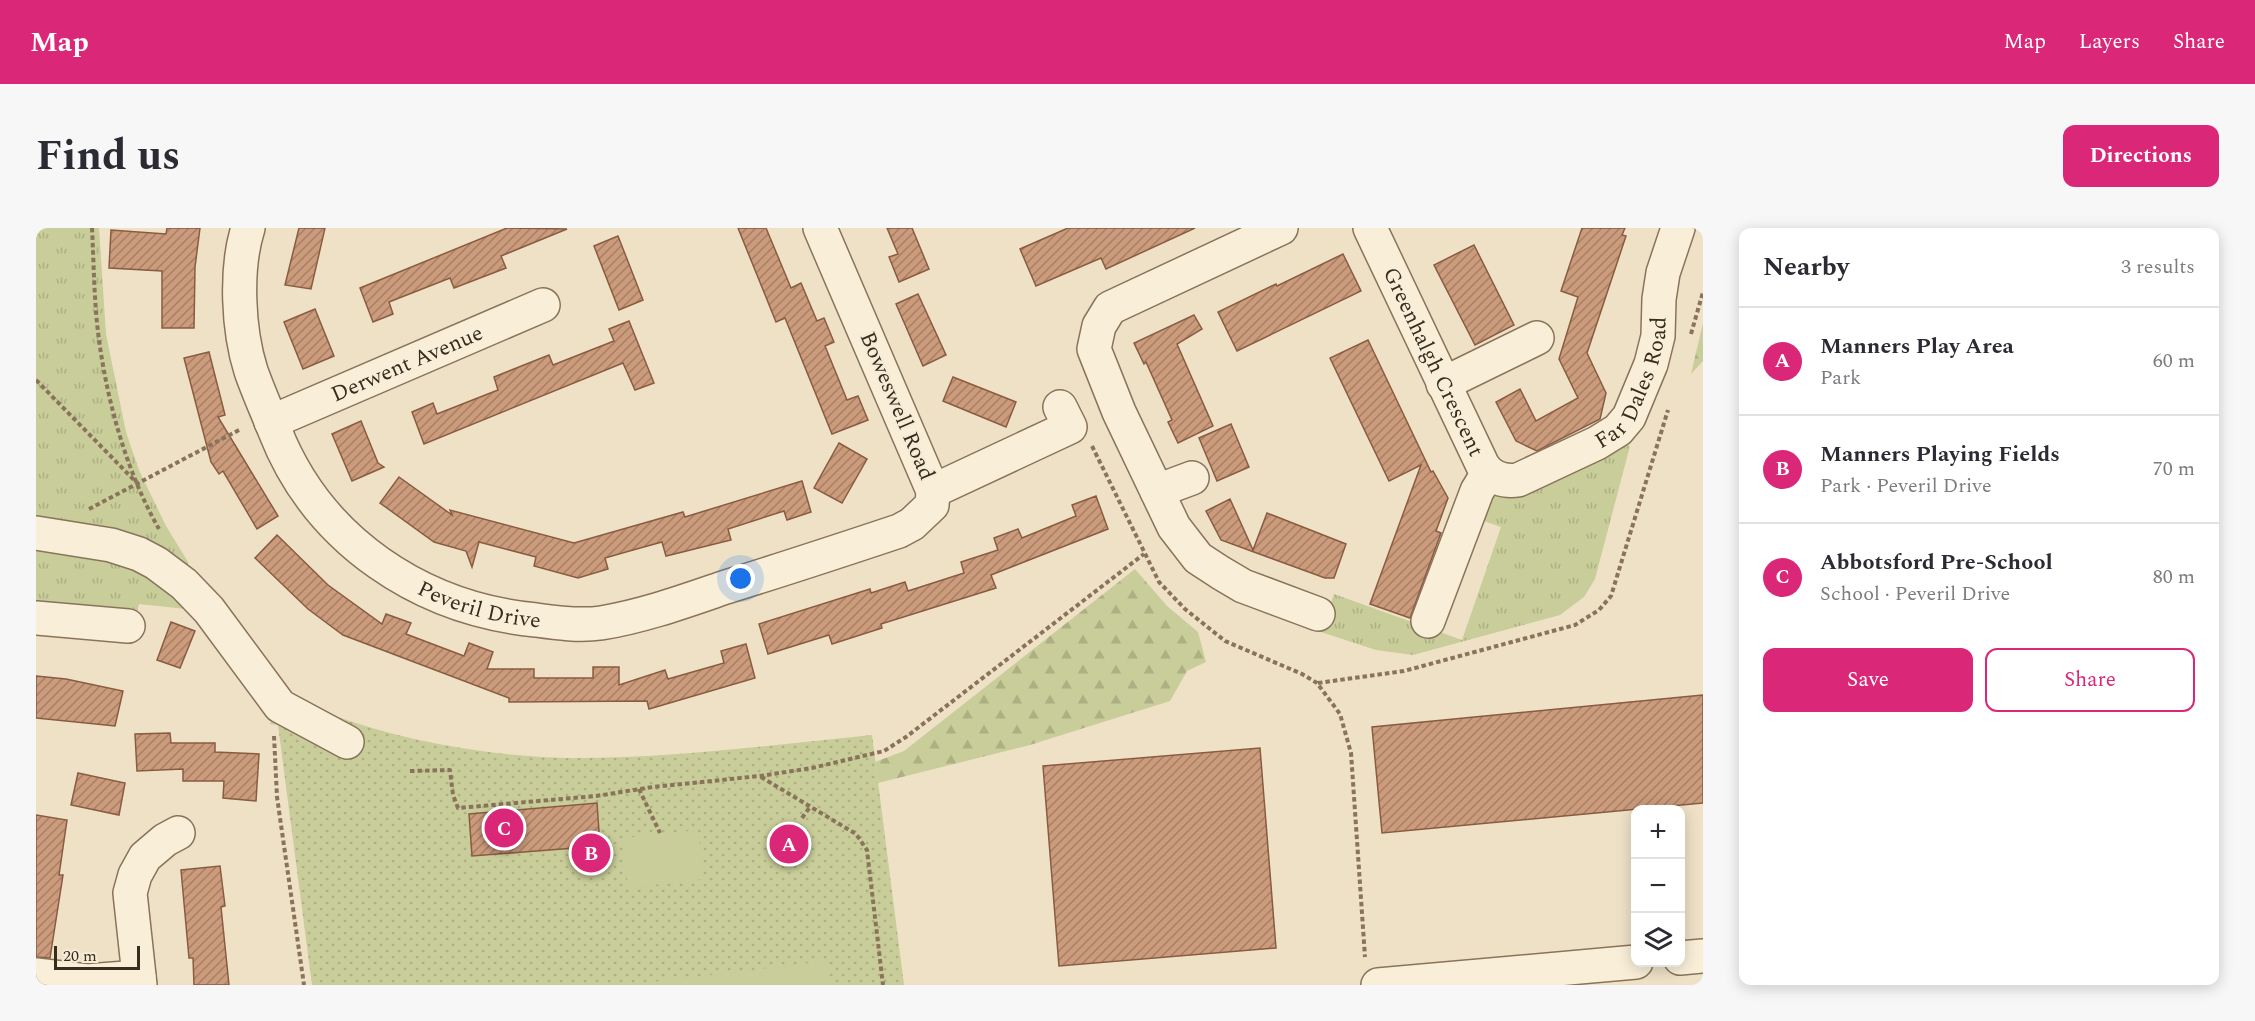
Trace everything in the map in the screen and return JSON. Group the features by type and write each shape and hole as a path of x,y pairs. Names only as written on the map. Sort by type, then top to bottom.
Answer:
{"street":[{"name":"Peveril Drive","path":"248,228 240,286 242,324 251,369 295,476 325,516 346,537 384,567 444,600 510,618 561,623 599,623 653,612 899,531 912,524 932,505 933,491"},
{"name":"Boweswell Road","path":"820,228 933,491 1065,417"},
{"path":"1281,228 1110,308 1099,326 1094,349 1119,412 1174,527 1198,558 1243,586 1318,614"},
{"name":"Greenhalgh Crescent","path":"1370,228 1443,384 1499,477"},
{"name":"Far Dales Road","path":"1499,477 1518,480 1597,443 1618,430 1629,417 1654,354 1658,336 1659,299 1664,273 1678,228"},
{"name":"Derwent Avenue","path":"271,422 543,305"},
{"path":"1443,384 1537,338"},
{"path":"1428,621 1477,491 1499,477"},
{"path":"1157,491 1192,478"},
{"path":"36,533 111,545 139,554 156,563 184,584 209,610 280,706 347,742"},
{"path":"36,618 75,636 128,626"},
{"path":"36,975 87,981 139,981 130,893 135,875 145,856 177,832"},
{"path":"1685,958 1703,956"},
{"path":"1376,978 1631,962"}],"path":[{"path":"92,228 99,345 106,382 138,484 162,535"},
{"path":"1690,338 1703,292"},
{"path":"36,380 138,484"},
{"path":"1317,683 1415,668 1575,625 1599,610 1611,596 1669,405"},
{"path":"1065,417 1081,423 1159,582 1185,609 1226,640 1317,683 1340,714 1351,753 1376,978"},
{"path":"138,484 249,425 271,422"},
{"path":"410,771 450,770 453,795 458,808 596,796 760,776 812,768 884,751 906,737 1144,554"},
{"path":"280,706 273,731 277,797 304,985"},
{"path":"760,776 856,834 867,850 883,985"},
{"path":"639,789 660,833"},
{"path":"802,818 810,807"}],"green space":[{"path":"36,228 99,228 106,334 126,432 139,470 166,526 188,562 186,609 139,604 136,616 36,606"},
{"path":"1703,323 1703,361 1691,374"},
{"path":"1622,444 1630,446 1595,579 1584,597 1560,615 1413,655 1376,650 1321,632 1334,594 1462,640 1501,527 1481,520 1489,497 1504,495"},
{"path":"1135,569 1167,606 1198,632 1206,662 1187,671 1170,701 1030,745 878,783 875,762 904,751"},
{"path":"281,693 321,711 385,732 445,745 537,757 605,758 682,754 872,735 904,985 312,985 278,725 270,724"},
{"path":"698,830 704,879 628,888 623,838"},
{"path":"827,961 830,985 627,985"}],"building":[{"path":"167,228 200,228 195,267 194,328 162,328 162,271 109,268 111,230 166,234"},
{"path":"299,228 325,228 311,289 285,285"},
{"path":"507,228 567,229 501,256 506,268 454,288 450,278 389,302 393,314 373,322 360,288"},
{"path":"738,228 766,228 791,288 801,283 817,321 824,318 834,342 825,346 847,400 858,396 868,420 832,434 785,318 776,322"},
{"path":"887,228 912,228 929,269 899,282 889,257 898,254"},
{"path":"1068,228 1195,228 1106,269 1101,258 1036,286 1020,249"},
{"path":"1582,228 1625,228 1622,235 1626,236 1587,353 1606,393 1600,419 1537,451 1516,441 1496,402 1520,389 1536,421 1578,398 1559,359 1578,297 1561,291"},
{"path":"618,236 643,300 619,310 594,246"},
{"path":"1474,245 1514,325 1475,345 1434,265"},
{"path":"1343,254 1361,291 1237,351 1218,312"},
{"path":"918,294 946,355 923,366 896,304"},
{"path":"315,309 334,356 303,369 284,322"},
{"path":"1194,315 1202,329 1177,344 1213,426 1178,443 1168,422 1172,420 1146,362 1144,364 1134,343"},
{"path":"629,321 654,383 635,390 623,363 424,444 412,412 433,403 437,414 498,390 494,377 549,355 553,365 614,341 609,329"},
{"path":"1368,340 1431,472 1433,471 1448,498 1436,531 1441,533 1410,618 1370,604 1421,465 1389,481 1330,358"},
{"path":"209,352 225,415 218,417 278,516 257,529 223,471 219,474 211,462 184,358"},
{"path":"953,377 1016,402 1006,427 943,401"},
{"path":"361,421 378,463 384,467 352,481 332,434"},
{"path":"1231,424 1249,467 1217,481 1199,438"},
{"path":"839,443 867,459 842,503 814,488"},
{"path":"399,477 452,515 450,510 574,543 683,512 685,517 802,481 811,512 787,520 784,511 728,529 731,540 666,556 662,542 633,550 605,558 608,569 578,578 534,566 536,557 479,542 472,567 466,551 434,542 380,503"},
{"path":"1096,496 1108,529 991,575 996,588 881,624 882,628 832,644 829,635 768,654 759,624 870,589 871,593 905,582 908,591 964,573 961,562 998,550 994,538 1018,529 1022,538 1076,516 1072,505"},
{"path":"1230,499 1253,550 1267,513 1346,544 1334,578 1325,578 1221,540 1206,511"},
{"path":"277,535 328,585 382,624 386,614 411,623 406,634 464,656 469,643 493,652 487,669 534,669 534,678 593,678 593,667 619,667 619,685 665,670 668,679 724,663 721,651 746,644 755,678 649,709 647,701 509,702 509,698 343,635 308,609 255,558"},
{"path":"171,622 195,631 180,668 157,660"},
{"path":"36,676 66,679 123,691 115,726 36,718"},
{"path":"1703,695 1703,803 1631,805 1631,810 1382,833 1372,727"},
{"path":"170,733 171,743 215,743 215,752 259,754 256,801 223,798 224,781 183,781 183,769 137,771 135,734"},
{"path":"1260,748 1276,948 1059,966 1043,766"},
{"path":"78,773 125,783 119,815 71,805"},
{"path":"597,803 600,846 472,856 469,814"},
{"path":"36,815 67,820 59,875 63,875 50,958 36,957"},
{"path":"220,866 225,906 221,907 229,985 194,985 193,958 189,958 181,870"}],"place":[{"name":"Abbotsford Pre-School","path":"504,828"},
{"name":"Manners Play Area","path":"789,844"},
{"name":"Manners Playing Fields","path":"591,853"}]}
